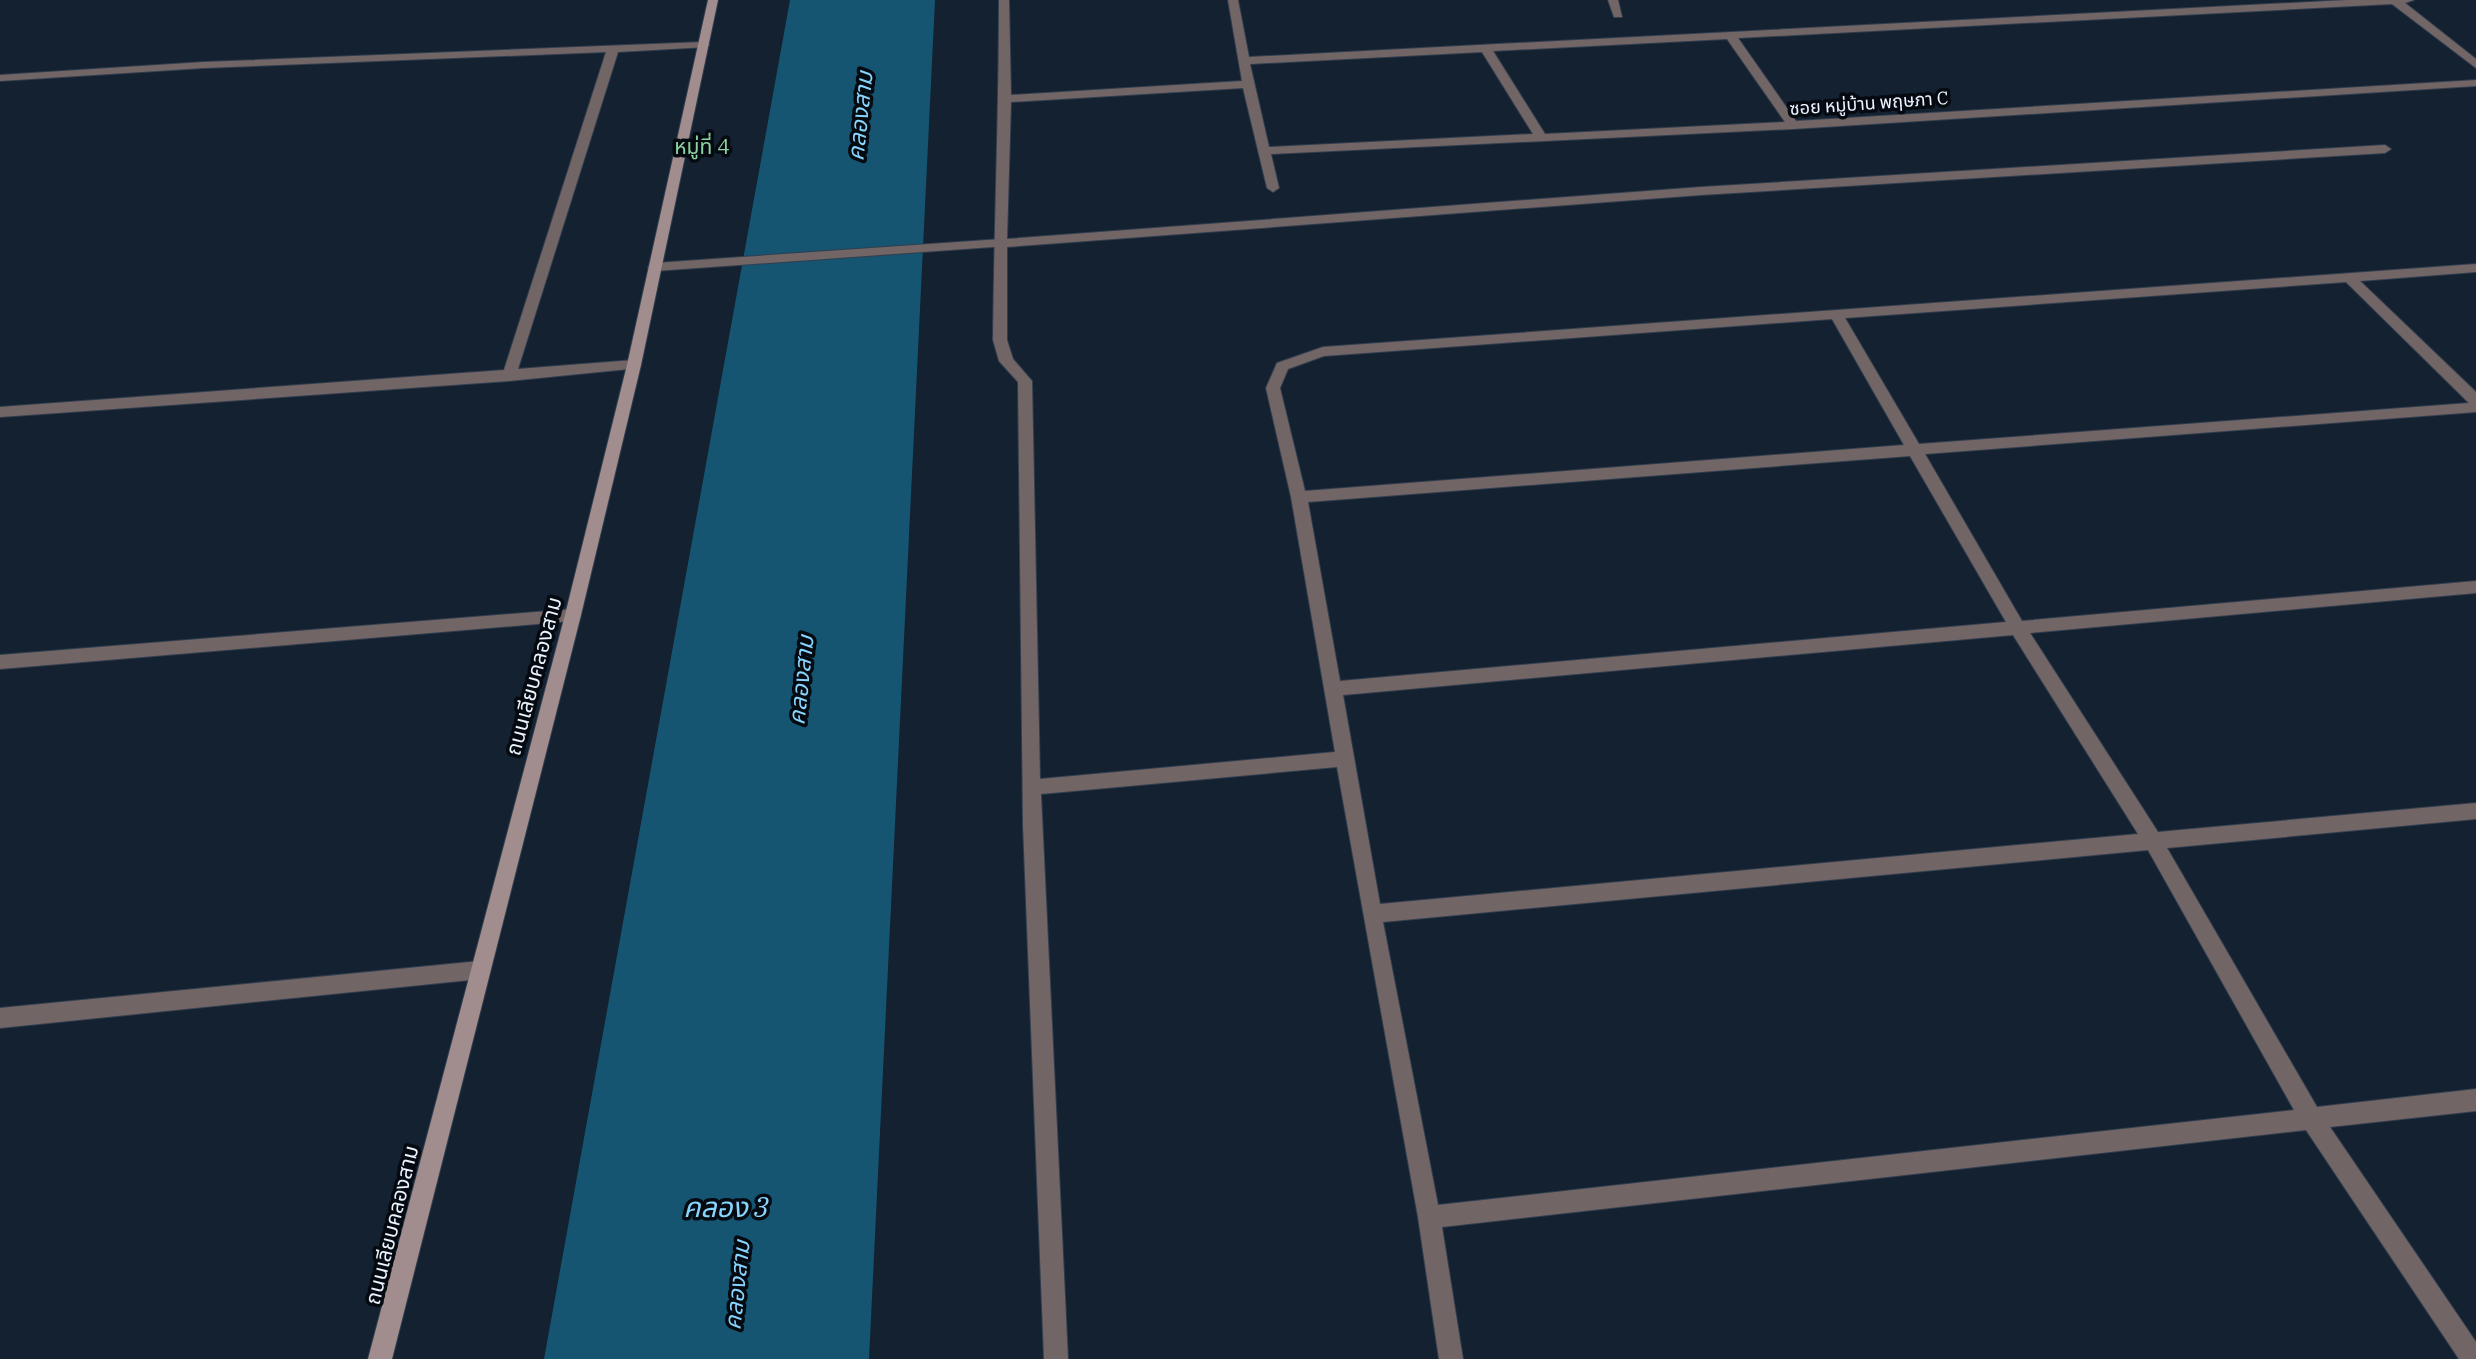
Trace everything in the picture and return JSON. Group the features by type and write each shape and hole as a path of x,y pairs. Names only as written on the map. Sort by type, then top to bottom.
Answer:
{"main road":[{"name":"ถนนเลียบคลองสาม","path":"380,1359 573,615 634,365 713,0"}],"street":[{"path":"1004,0 1005,99 1001,171 1000,340 1006,361 1025,381 1032,787 1055,1280 1056,1359"},
{"path":"1233,0 1248,84 1273,188"},
{"path":"1613,0 1618,15"},
{"path":"2395,0 2476,65"},
{"path":"1244,61 1732,38 2409,0"},
{"path":"1732,38 1793,125"},
{"path":"0,78 204,65 703,45"},
{"path":"509,376 526,314 580,159 613,48"},
{"path":"1486,50 1542,138"},
{"name":"ซอย หมู่บ้าน พฤษภา C","path":"1264,151 1793,125 2476,83"},
{"path":"1005,99 1248,84"},
{"path":"655,267 1701,191 2385,149"},
{"path":"1451,1359 1429,1217 1372,914 1299,497 1273,387 1282,366 1323,352 2476,268"},
{"path":"2349,276 2476,401"},
{"path":"1836,314 2018,629 2153,841 2311,1118 2473,1359"},
{"path":"0,412 634,365"},
{"path":"1299,497 2476,407"},
{"path":"1334,690 2476,587"},
{"path":"0,662 573,615"},
{"path":"1032,787 1346,759"},
{"path":"1372,914 2476,811"},
{"path":"0,1018 480,970"},
{"path":"1429,1217 2476,1100"}],"water":[{"name":"คลอง 3","path":"790,0 935,0 869,1359 544,1359"}],"district":[{"name":"หมู่ที่ 4","path":"702,146"}],"water label":[{"name":"คลองสาม","path":"859,116"},
{"name":"คลองสาม","path":"800,680"},
{"name":"คลองสาม","path":"736,1285"}]}
